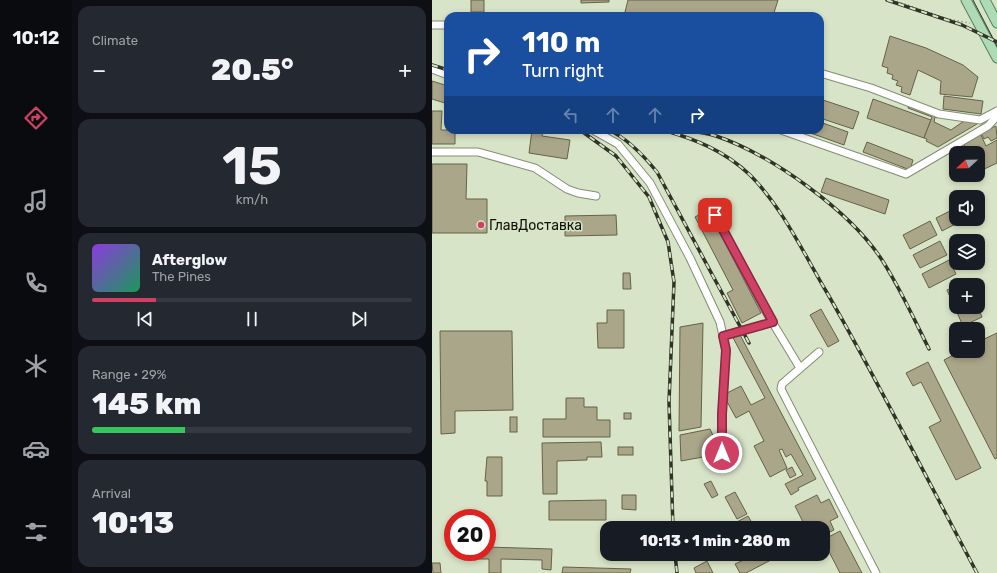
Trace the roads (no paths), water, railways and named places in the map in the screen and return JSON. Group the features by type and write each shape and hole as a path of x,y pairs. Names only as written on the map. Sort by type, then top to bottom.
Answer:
{"main road":[{"path":"966,0 997,58"},
{"path":"985,0 997,23"}],"lane":[{"path":"432,25 444,25"},
{"path":"432,69 444,74"},
{"path":"824,75 870,88 939,114 980,120 997,111"},
{"path":"792,134 906,174 988,126 997,116"},
{"path":"600,134 618,144 650,183 693,265 720,322 726,350 722,414 722,453"},
{"path":"432,152 478,152 535,168 567,189 578,194 596,196"},
{"path":"715,215 773,322 800,368"},
{"path":"723,336 773,322"},
{"path":"819,352 782,384 781,389 876,573"}],"tram line":[{"path":"973,0 997,46"}],"railway":[{"path":"887,0 962,25 997,42"},
{"path":"432,65 444,69"},
{"path":"586,134 616,156 649,197 668,242 674,282 669,402 673,521"},
{"path":"616,134 635,148 657,172 749,343"},
{"path":"677,134 709,147 730,159 750,175 762,188 782,215 846,326 977,573"},
{"path":"709,134 738,145 761,156 785,171 830,204 850,223 868,241 889,271 929,349"},
{"path":"676,561 677,573"}],"place":[{"name":"ГлавДоставка","path":"481,225"}]}
